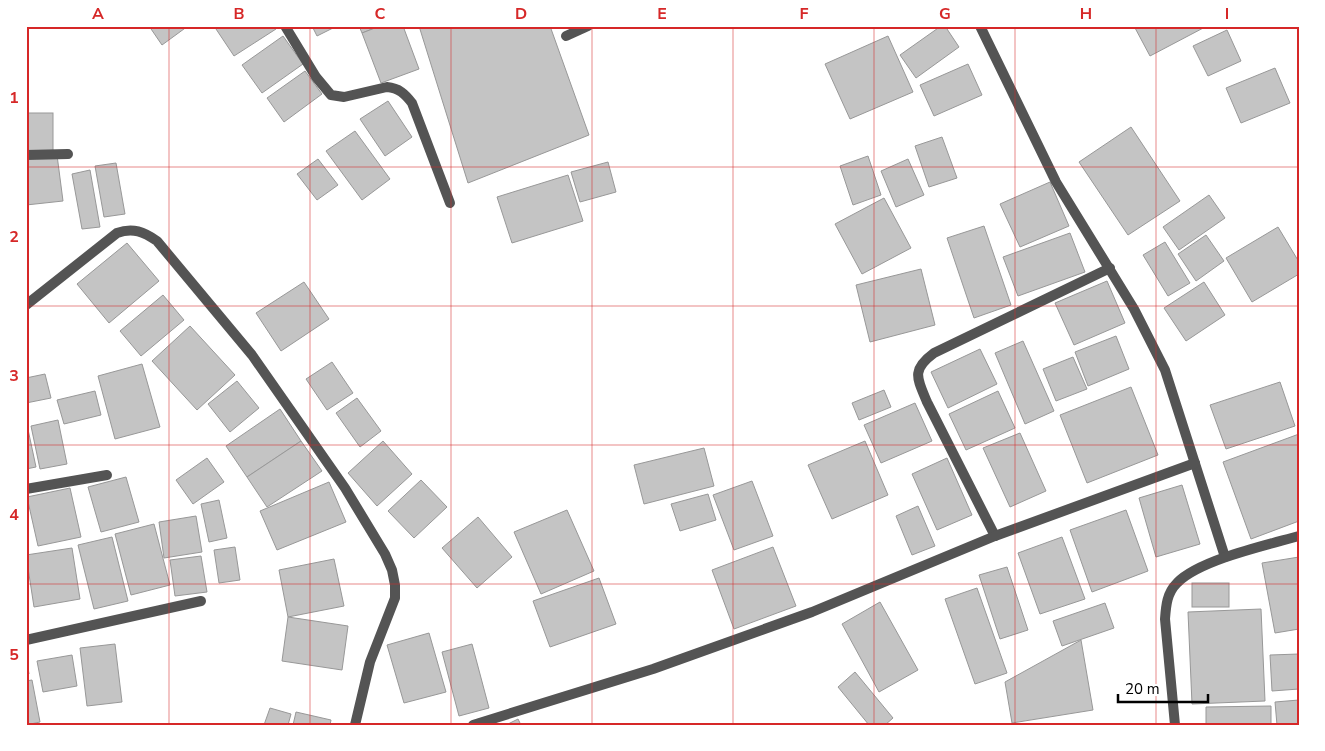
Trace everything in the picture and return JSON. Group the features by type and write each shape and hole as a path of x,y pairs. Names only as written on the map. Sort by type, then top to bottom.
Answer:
{"street":[{"path":"285,26 316,77 331,95 344,98 387,87 394,88 405,95 412,103 450,203"},
{"path":"566,36 588,26"},
{"path":"980,26 1056,182 1134,309 1165,370 1225,557"},
{"path":"26,155 68,154"},
{"path":"26,304 117,233 127,229 136,230 147,234 157,241 252,355 345,488 385,554 392,570 395,598 370,662 355,725"},
{"path":"995,536 927,402 919,383 919,366 934,353 1110,268"},
{"path":"473,725 653,669 812,612 995,536 1195,463"},
{"path":"26,489 107,475"},
{"path":"1175,725 1165,619 1166,605 1170,593 1177,583 1190,573 1225,557 1299,536"},
{"path":"26,640 201,601"}],"building":[{"path":"149,26 188,26 162,45"},
{"path":"220,26 274,26 276,29 234,56 216,29"},
{"path":"312,26 337,26 317,36"},
{"path":"359,26 380,26 362,33"},
{"path":"380,26 403,26 419,69 381,83 362,33"},
{"path":"419,26 550,26 589,135 468,183"},
{"path":"941,26 945,26 959,47 916,78 900,55"},
{"path":"1134,26 1207,26 1150,56"},
{"path":"1227,30 1241,61 1208,76 1193,46"},
{"path":"283,36 303,64 262,93 242,65"},
{"path":"888,36 913,92 850,119 825,64"},
{"path":"968,64 982,95 934,116 920,85"},
{"path":"1275,68 1290,103 1241,123 1226,88"},
{"path":"305,71 322,94 284,122 267,98"},
{"path":"388,101 412,137 385,156 360,119"},
{"path":"26,113 53,113 53,153 26,153"},
{"path":"1131,127 1180,201 1128,235 1079,162"},
{"path":"355,131 390,179 362,200 326,151"},
{"path":"942,137 957,178 929,187 915,146"},
{"path":"57,155 63,201 26,205 26,159"},
{"path":"868,156 881,195 853,205 840,166"},
{"path":"318,159 338,185 317,200 297,174"},
{"path":"908,159 924,195 896,207 881,171"},
{"path":"608,162 616,192 580,202 571,172"},
{"path":"116,163 125,214 104,217 95,166"},
{"path":"90,170 100,227 82,229 72,174"},
{"path":"568,175 583,221 512,243 497,197"},
{"path":"1050,182 1069,226 1020,247 1000,204"},
{"path":"1209,195 1225,218 1179,250 1163,227"},
{"path":"884,198 911,248 862,274 835,224"},
{"path":"984,226 1011,305 974,318 947,238"},
{"path":"1278,227 1299,262 1299,274 1252,302 1226,258"},
{"path":"1070,233 1085,272 1018,296 1003,257"},
{"path":"1206,235 1224,261 1196,281 1178,254"},
{"path":"1165,242 1190,283 1168,296 1143,255"},
{"path":"127,243 159,281 109,323 77,284"},
{"path":"921,269 935,325 870,342 856,285"},
{"path":"1107,281 1125,323 1074,345 1055,303"},
{"path":"304,282 329,319 281,351 256,313"},
{"path":"1204,282 1225,315 1186,341 1164,308"},
{"path":"163,295 184,320 141,356 120,331"},
{"path":"190,326 235,375 197,410 152,361"},
{"path":"1116,336 1129,369 1088,386 1075,352"},
{"path":"1023,341 1054,411 1025,424 995,353"},
{"path":"980,349 997,384 948,408 931,372"},
{"path":"1073,357 1087,389 1056,401 1043,369"},
{"path":"332,362 353,393 327,410 306,379"},
{"path":"142,364 160,427 115,439 98,376"},
{"path":"45,374 51,398 26,403 26,378"},
{"path":"237,381 259,408 230,432 208,404"},
{"path":"1280,382 1295,426 1226,449 1210,405"},
{"path":"1131,387 1158,455 1087,483 1060,415"},
{"path":"884,390 891,407 859,420 852,403"},
{"path":"95,391 101,415 64,424 57,400"},
{"path":"998,391 1015,428 966,450 949,414"},
{"path":"357,398 381,431 360,447 336,413"},
{"path":"915,403 932,441 881,463 864,425"},
{"path":"280,409 301,441 247,477 226,446"},
{"path":"26,420 36,467 26,469"},
{"path":"58,420 67,464 40,469 31,426"},
{"path":"1020,433 1046,491 1010,507 983,448"},
{"path":"1299,434 1299,521 1251,539 1223,462"},
{"path":"301,441 322,471 267,507 247,477"},
{"path":"383,441 412,474 377,506 348,473"},
{"path":"865,441 888,495 832,519 808,465"},
{"path":"704,448 714,486 644,504 634,465"},
{"path":"207,458 224,482 193,504 176,480"},
{"path":"947,458 972,515 937,530 912,474"},
{"path":"126,477 139,522 101,532 88,487"},
{"path":"421,480 447,507 414,538 388,511"},
{"path":"752,481 773,536 734,550 713,495"},
{"path":"329,482 346,522 277,550 260,511"},
{"path":"1182,485 1200,544 1156,557 1139,498"},
{"path":"70,488 81,537 38,546 27,497"},
{"path":"708,494 716,520 680,531 671,504"},
{"path":"219,500 227,538 209,542 201,504"},
{"path":"918,506 935,546 912,555 896,516"},
{"path":"567,510 594,571 541,594 514,532"},
{"path":"1126,510 1148,571 1092,592 1070,530"},
{"path":"196,516 202,552 164,558 159,522"},
{"path":"478,517 512,557 477,588 442,548"},
{"path":"154,524 170,585 131,595 115,534"},
{"path":"112,537 128,601 94,609 78,545"},
{"path":"1062,537 1085,599 1040,614 1018,553"},
{"path":"235,547 240,580 219,583 214,550"},
{"path":"773,547 796,606 734,629 712,570"},
{"path":"72,548 80,599 34,607 26,555"},
{"path":"201,556 207,592 175,596 170,560"},
{"path":"1299,557 1299,629 1275,633 1262,563"},
{"path":"334,559 344,606 288,617 279,570"},
{"path":"1007,567 1028,630 1000,639 979,575"},
{"path":"599,578 616,624 550,647 533,601"},
{"path":"1192,583 1229,583 1229,607 1192,607"},
{"path":"977,588 1007,673 975,684 945,599"},
{"path":"880,602 918,670 879,692 842,624"},
{"path":"1105,603 1114,628 1062,646 1053,621"},
{"path":"1261,609 1265,701 1192,704 1188,612"},
{"path":"288,617 348,626 342,670 282,661"},
{"path":"429,633 446,692 404,703 387,645"},
{"path":"1081,640 1093,710 1012,723 1005,682"},
{"path":"115,644 122,702 87,706 80,648"},
{"path":"472,644 489,708 459,716 442,652"},
{"path":"1299,654 1299,689 1272,691 1270,655"},
{"path":"72,655 77,686 43,692 37,661"},
{"path":"26,656 29,674 26,675"},
{"path":"855,672 893,718 885,725 869,725 838,687"},
{"path":"32,680 40,722 26,725 26,681"},
{"path":"1299,700 1299,725 1277,725 1275,702"},
{"path":"1271,706 1271,725 1206,725 1206,707"},
{"path":"270,708 291,714 288,725 264,725"},
{"path":"296,712 331,720 330,725 293,725"},
{"path":"518,719 521,725 506,725"}]}
